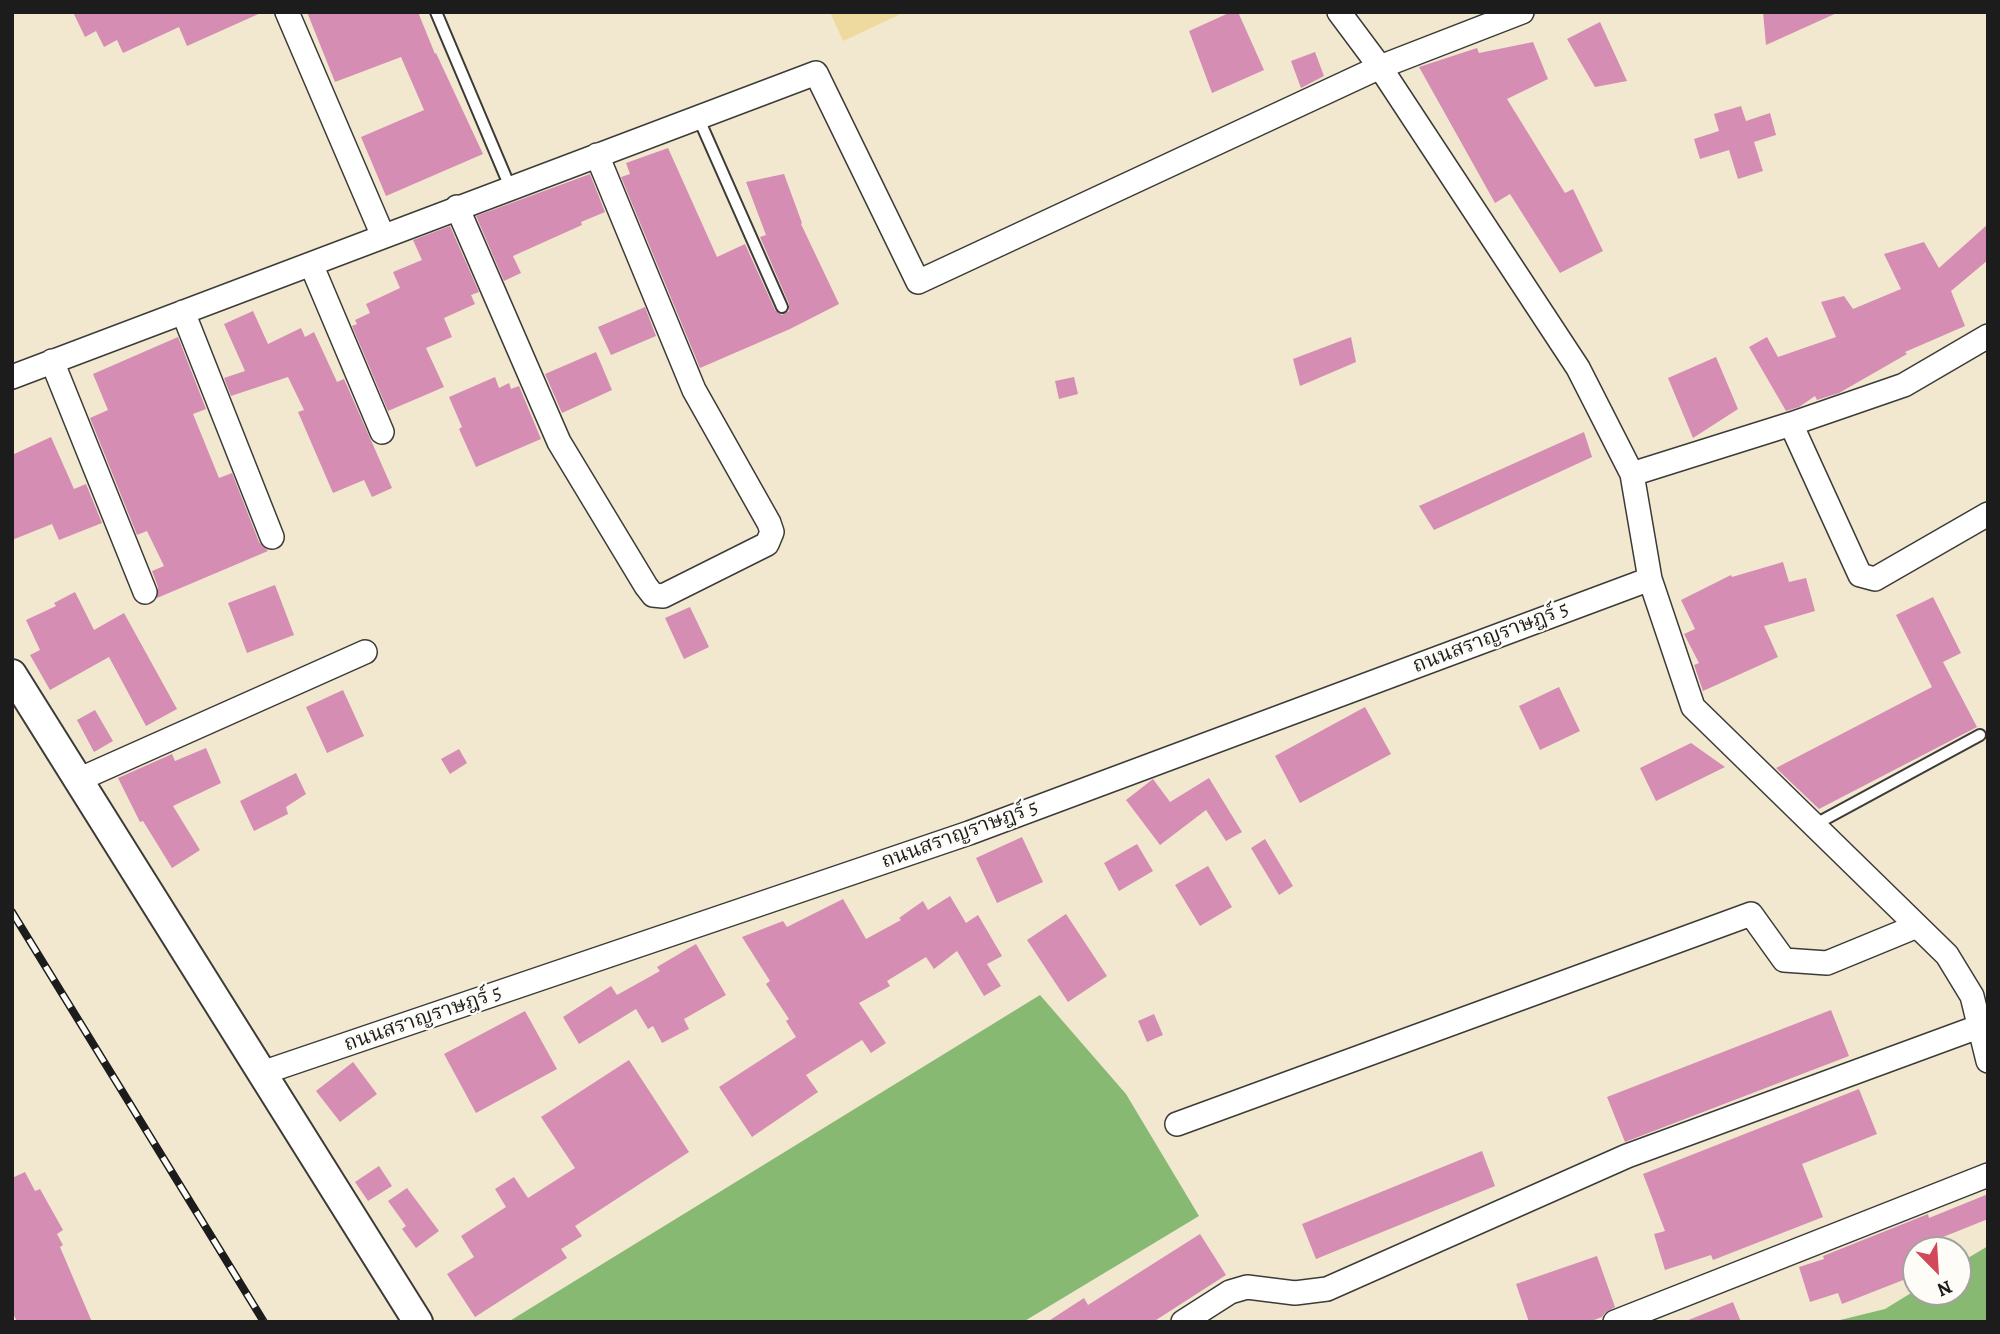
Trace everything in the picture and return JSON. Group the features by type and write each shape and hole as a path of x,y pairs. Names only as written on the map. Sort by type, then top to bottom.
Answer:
{"street":[{"path":"287,12 383,236"},
{"path":"1339,12 1380,67 1578,368 1632,474 1650,579 1693,707 1917,926 1980,993 1978,1027 1988,1061"},
{"path":"12,377 816,72 918,282 1380,67 1517,13"},
{"path":"457,207 559,442 646,586 653,595 663,596 767,544 772,533 769,523 694,390 597,155"},
{"path":"311,264 382,432"},
{"path":"183,312 272,537"},
{"path":"1632,474 1904,385 1988,336"},
{"path":"52,361 145,592"},
{"path":"1791,424 1860,575 1875,579 1988,514"},
{"name":"ถนนสราญราษฎร์ 5","path":"262,1073 969,833 1650,579"},
{"path":"78,780 365,652"},
{"path":"12,674 418,1322"},
{"path":"1177,1124 1751,914 1784,960 1826,963 1917,926"},
{"path":"1184,1322 1230,1292 1247,1287 1295,1293 1327,1289 1627,1156 1978,1027"},
{"path":"1615,1322 1988,1175"}],"lane":[{"path":"436,12 510,187"},
{"path":"698,117 782,307"},
{"path":"1814,825 1980,735"}],"green space":[{"path":"1040,995 1126,1094 1199,1216 1023,1322 508,1322"},
{"path":"1988,1246 1988,1322 1832,1322 1885,1309 1902,1299 1902,1306 1972,1306 1972,1256"}],"sand":[{"path":"830,12 905,12 843,41"}],"building":[{"path":"73,12 263,12 187,46 179,27 123,53 117,40 104,47 96,31 85,37"},
{"path":"307,12 418,12 483,154 386,196 361,137 424,110 401,57 335,82"},
{"path":"1231,12 1238,12 1264,70 1212,93 1189,31"},
{"path":"1763,12 1839,12 1766,45"},
{"path":"1600,22 1627,81 1595,87 1567,39"},
{"path":"1533,42 1548,79 1507,99 1565,193 1573,189 1603,251 1560,273 1510,194 1495,203 1419,67 1477,48 1479,53"},
{"path":"1315,52 1324,76 1301,88 1291,61"},
{"path":"1741,106 1746,121 1770,113 1776,135 1754,142 1763,171 1738,179 1729,150 1700,159 1694,139 1719,131 1714,114"},
{"path":"668,148 717,257 745,244 775,310 782,315 789,311 789,304 760,237 766,235 746,182 784,174 801,224 839,304 790,329 700,368 621,177 630,174 626,163"},
{"path":"590,174 605,212 513,256 521,273 504,281 476,216"},
{"path":"1988,224 1988,260 1951,291 1965,326 1905,352 1907,354 1839,393 1817,400 1815,396 1799,407 1786,411 1749,347 1767,337 1778,357 1836,337 1821,302 1844,296 1853,309 1901,289 1884,254 1924,242 1939,268"},
{"path":"450,226 479,292 471,295 475,304 444,318 452,337 426,348 444,387 388,411 352,326 357,324 355,320 370,313 366,304 400,288 393,272 422,260 413,240"},
{"path":"645,307 656,336 611,355 598,327"},
{"path":"253,311 268,344 301,328 305,337 314,332 337,382 344,379 392,488 372,497 364,480 333,493 298,412 304,410 288,377 231,396 224,378 245,371 224,324"},
{"path":"178,337 206,409 193,414 219,478 232,473 259,542 268,551 157,598 158,587 152,571 164,566 147,531 137,535 90,418 108,410 93,374"},
{"path":"1351,337 1356,362 1300,386 1293,359"},
{"path":"596,352 612,390 562,413 545,374"},
{"path":"1716,357 1738,409 1693,438 1668,378"},
{"path":"495,377 499,388 509,383 511,389 519,386 541,439 476,467 459,429 462,427 449,397"},
{"path":"1074,377 1078,394 1059,399 1055,381"},
{"path":"1584,432 1592,457 1434,530 1419,506"},
{"path":"51,437 74,489 86,484 102,523 59,540 52,524 12,540 12,455"},
{"path":"1783,562 1789,582 1806,578 1815,611 1764,626 1778,657 1703,691 1694,665 1699,663 1684,634 1695,629 1681,600 1731,575 1732,577"},
{"path":"275,585 294,635 247,653 228,603"},
{"path":"75,592 94,630 124,613 177,709 146,726 109,657 50,690 30,655 40,650 26,620 56,606 54,603"},
{"path":"1933,597 1961,653 1943,662 1977,727 1819,809 1776,768 1932,687 1896,615"},
{"path":"690,607 709,647 684,659 665,618"},
{"path":"1559,687 1580,731 1540,750 1519,706"},
{"path":"343,690 364,736 327,753 306,707"},
{"path":"1365,707 1391,754 1300,803 1275,756"},
{"path":"95,710 113,741 94,752 77,720"},
{"path":"1691,743 1725,767 1656,801 1640,768"},
{"path":"206,748 221,783 173,806 200,850 172,868 143,821 140,822 118,778 172,754 175,761"},
{"path":"459,749 467,763 450,774 441,759"},
{"path":"296,773 306,794 286,807 288,814 254,831 240,801"},
{"path":"1209,778 1242,832 1226,841 1206,810 1160,845 1126,800 1153,779 1170,802"},
{"path":"1022,837 1043,882 997,903 976,858"},
{"path":"1265,839 1293,886 1279,895 1251,848"},
{"path":"1137,844 1153,871 1119,891 1104,863"},
{"path":"1208,866 1232,907 1200,926 1175,885"},
{"path":"950,896 966,923 978,915 1002,956 987,964 1001,986 984,996 957,951 934,969 926,957 887,981 890,986 859,1003 886,1043 871,1053 862,1040 806,1075 818,1092 752,1137 719,1087 796,1037 786,1021 789,1019 766,984 770,981 742,937 783,921 787,927 843,899 866,939 901,920 899,918 923,901 928,910"},
{"path":"1066,914 1107,976 1068,1002 1027,940"},
{"path":"696,944 726,995 684,1019 689,1029 662,1043 653,1026 648,1029 636,1009 579,1044 563,1017 611,986 617,995 660,971 657,967"},
{"path":"1831,1010 1849,1056 1625,1142 1607,1097"},
{"path":"525,1011 557,1069 476,1113 444,1054"},
{"path":"1154,1014 1163,1035 1147,1042 1138,1021"},
{"path":"629,1060 689,1152 575,1226 582,1236 561,1249 567,1258 475,1317 447,1274 474,1257 461,1236 506,1207 495,1189 514,1177 528,1198 575,1168 541,1117"},
{"path":"353,1062 377,1094 340,1122 316,1091"},
{"path":"1859,1089 1877,1134 1802,1164 1823,1217 1713,1260 1711,1255 1665,1270 1654,1234 1665,1231 1643,1174"},
{"path":"1482,1151 1495,1186 1316,1259 1302,1224"},
{"path":"379,1166 392,1186 368,1201 355,1182"},
{"path":"25,1172 35,1191 40,1189 63,1230 57,1234 63,1245 60,1247 92,1322 17,1322 12,1311 12,1178"},
{"path":"407,1188 439,1231 416,1248 402,1229 406,1226 388,1201"},
{"path":"1988,1194 1988,1219 1946,1236 1902,1236 1902,1280 1842,1304 1838,1293 1810,1302 1799,1267 1824,1259 1823,1256 1928,1214 1929,1218"},
{"path":"1200,1234 1226,1275 1153,1322 1047,1322 1084,1298 1088,1305"},
{"path":"1597,1256 1615,1307 1602,1317 1589,1322 1529,1322 1516,1284"},
{"path":"1733,1302 1741,1322 1686,1322 1686,1321"}],"railway":[{"path":"12,912 264,1322"}]}
